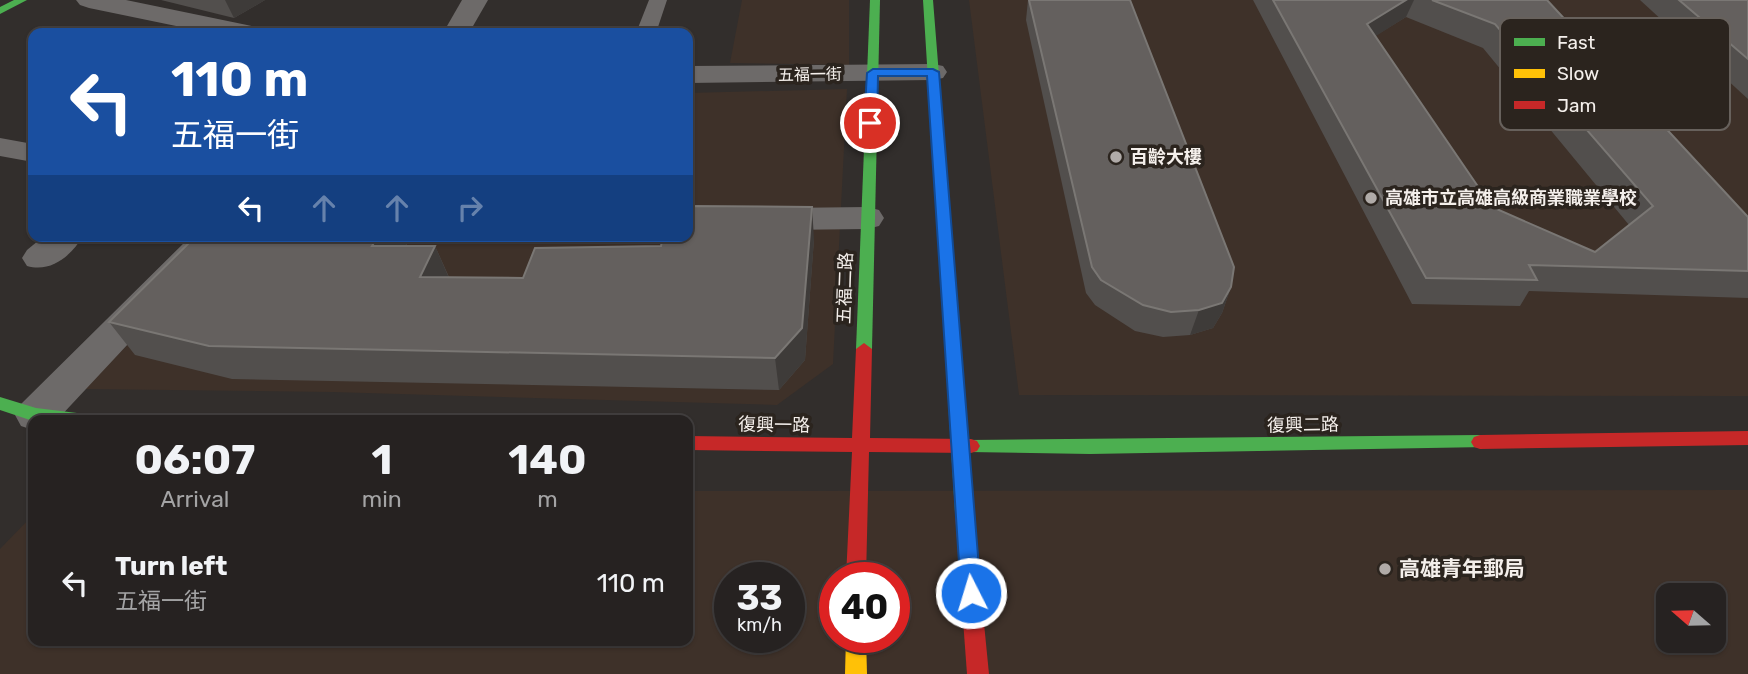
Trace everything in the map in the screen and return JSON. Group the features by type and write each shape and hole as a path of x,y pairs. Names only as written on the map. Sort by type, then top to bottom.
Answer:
{"street":[{"path":"0,11 22,0"},
{"path":"89,0 223,28"},
{"path":"459,28 475,0"},
{"name":"五福二路","path":"856,562 875,0"},
{"path":"928,0 959,447 978,674"},
{"name":"五福一街","path":"693,75 933,72"},
{"path":"0,147 28,152"},
{"path":"693,220 867,218"},
{"path":"0,403 37,415 206,242"},
{"name":"復興二路","path":"859,445 959,447 1748,438"},
{"name":"復興一路","path":"693,443 859,445"},
{"path":"856,653 856,674"}],"lane":[{"path":"648,28 658,0"}],"shaded area":[{"path":"742,0 849,0 849,65 730,63"},
{"name":"高雄市立高雄高級商業職業學校","path":"969,0 1748,0 1748,396 1019,395"},
{"path":"847,89 833,364 777,405 332,392 84,389 229,242 693,242 693,93"},
{"path":"1748,490 1748,674 0,674 0,549 28,520 28,646 693,646 693,491"}],"building":[{"name":"百齡大樓","path":"1029,0 1130,0 1234,267 1231,287 1222,303 1199,310 1171,312 1143,305 1101,280 1092,267"},
{"path":"1273,0 1406,0 1367,24 1492,207 1595,252 1653,206 1587,130 1667,130 1748,217 1748,271 1529,265 1537,280 1426,278"},
{"path":"1432,0 1547,0 1564,18 1500,18 1500,30 1495,24"},
{"path":"1679,0 1748,0 1748,59 1730,44 1730,18 1700,18"},
{"path":"693,206 812,207 802,328 775,358 209,346 109,322 190,242 374,242 372,246 435,246 420,277 523,278 535,248 661,246 662,242 693,242"}],"traffic: fast":[{"path":"0,11 22,0"},
{"path":"864,349 875,0"},
{"path":"928,0 964,512"},
{"path":"0,403 36,415"},
{"path":"971,446 1480,442"}],"traffic: slow":[{"path":"856,653 856,674"}],"traffic: jam":[{"path":"857,562 864,349"},
{"path":"1480,442 1748,438"},
{"path":"693,443 971,446"},
{"path":"964,512 978,674"}],"place":[{"name":"百齡大樓","path":"1116,157"},
{"name":"高雄市立高雄高級商業職業學校","path":"1371,198"},
{"name":"高雄青年郵局","path":"1385,569"}],"route":[{"path":"870,123 873,73 933,72 971,593"}]}
